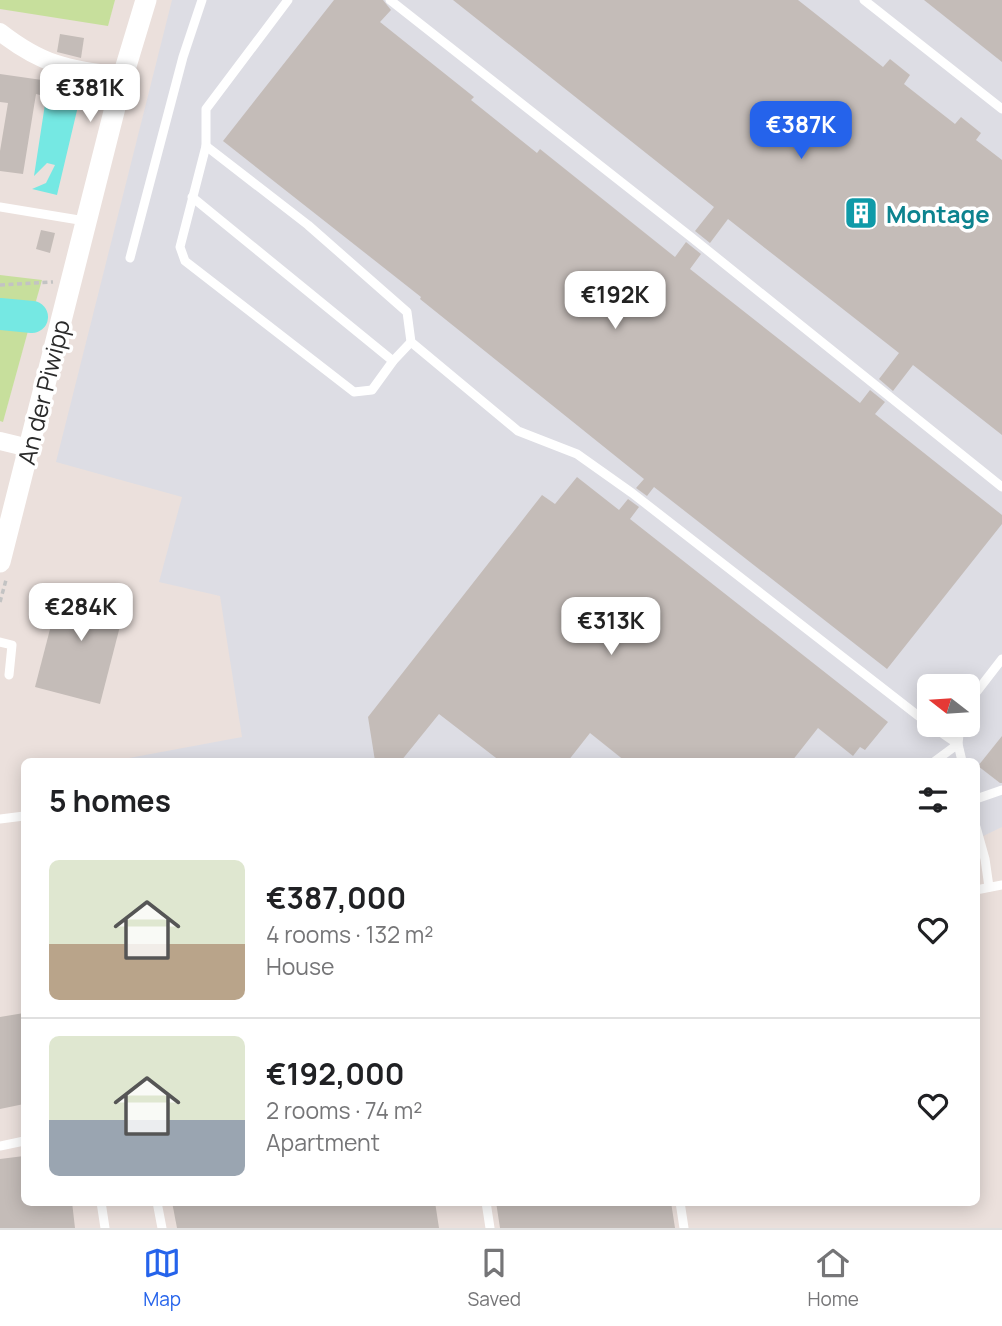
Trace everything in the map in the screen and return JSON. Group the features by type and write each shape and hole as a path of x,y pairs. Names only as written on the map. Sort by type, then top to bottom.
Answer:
{"street":[{"name":"An der Piwipp","path":"0,562 123,76 146,0"},
{"path":"0,32 25,51 65,69 123,76"},
{"path":"0,441 29,448"}],"lane":[{"path":"130,258 183,57 202,0"},
{"path":"288,0 206,109 206,146 180,247 185,261 354,392 372,390 411,342"},
{"path":"390,0 1002,487"},
{"path":"864,0 1002,109"},
{"path":"206,146 308,225 407,312 411,342 518,432 578,454 958,744"},
{"path":"192,197 393,361"},
{"path":"0,207 86,222"},
{"path":"0,642 12,645 9,675"},
{"path":"980,687 1002,659"},
{"path":"959,737 961,758"},
{"path":"939,758 958,744"},
{"path":"980,798 1002,790"},
{"path":"0,819 21,816"},
{"path":"980,841 989,887"},
{"path":"980,889 1002,885"},
{"path":"0,1146 21,1142"},
{"path":"102,1206 105,1228"},
{"path":"159,1206 162,1228"},
{"path":"487,1206 490,1228"},
{"path":"681,1206 684,1228"}],"path":[{"path":"0,285 39,282 71,284"}],"shaded area":[{"path":"172,0 1002,0 1002,827 980,838 980,758 129,758 242,737 220,596 159,582 182,497 56,462"}],"green space":[{"path":"0,0 115,0 108,26 0,9"},
{"path":"0,275 42,280 28,329 0,326"},
{"path":"0,328 28,331 3,422 0,421"}],"water":[{"path":"49,78 83,85 57,195 32,189 46,183 55,165 47,163 34,176"}],"building":[{"path":"334,0 383,0 391,10 380,22 474,97 471,100 537,153 540,149 675,257 686,242 701,254 690,269 860,403 870,390 885,402 875,414 1002,515 1002,524 887,669 654,487 647,496 636,488 644,479 420,299 421,297 223,141"},
{"name":"Montage","path":"453,0 798,0 883,67 890,59 910,75 904,84 955,124 961,117 981,133 976,140 1002,160 1002,435 913,365 893,391 879,379 899,353 728,219 710,243 695,231 714,207"},
{"path":"924,0 1002,0 1002,62"},
{"path":"60,34 84,38 81,58 57,52"},
{"path":"0,74 42,80 40,95 36,94 23,174 0,171 0,151 8,103 0,102"},
{"path":"41,230 55,233 50,253 36,249"},
{"path":"577,477 619,510 628,499 639,507 630,519 888,722 865,750 860,747 853,756 818,728 794,758 621,758 590,733 570,758 496,758 439,714 403,758 375,758 368,717 542,495 555,504"},
{"path":"62,583 127,599 100,704 35,687"},
{"path":"1002,736 1002,783 980,768 980,764"},
{"path":"21,1014 21,1105 0,1109 0,1017"},
{"path":"21,1156 21,1206 72,1206 75,1228 0,1228 0,1159"},
{"path":"173,1206 436,1206 439,1228 177,1228"},
{"path":"497,1206 672,1206 675,1228 500,1228"}],"waterway":[{"path":"0,314 32,317"}],"place":[{"name":"Montage","path":"861,213"}]}
